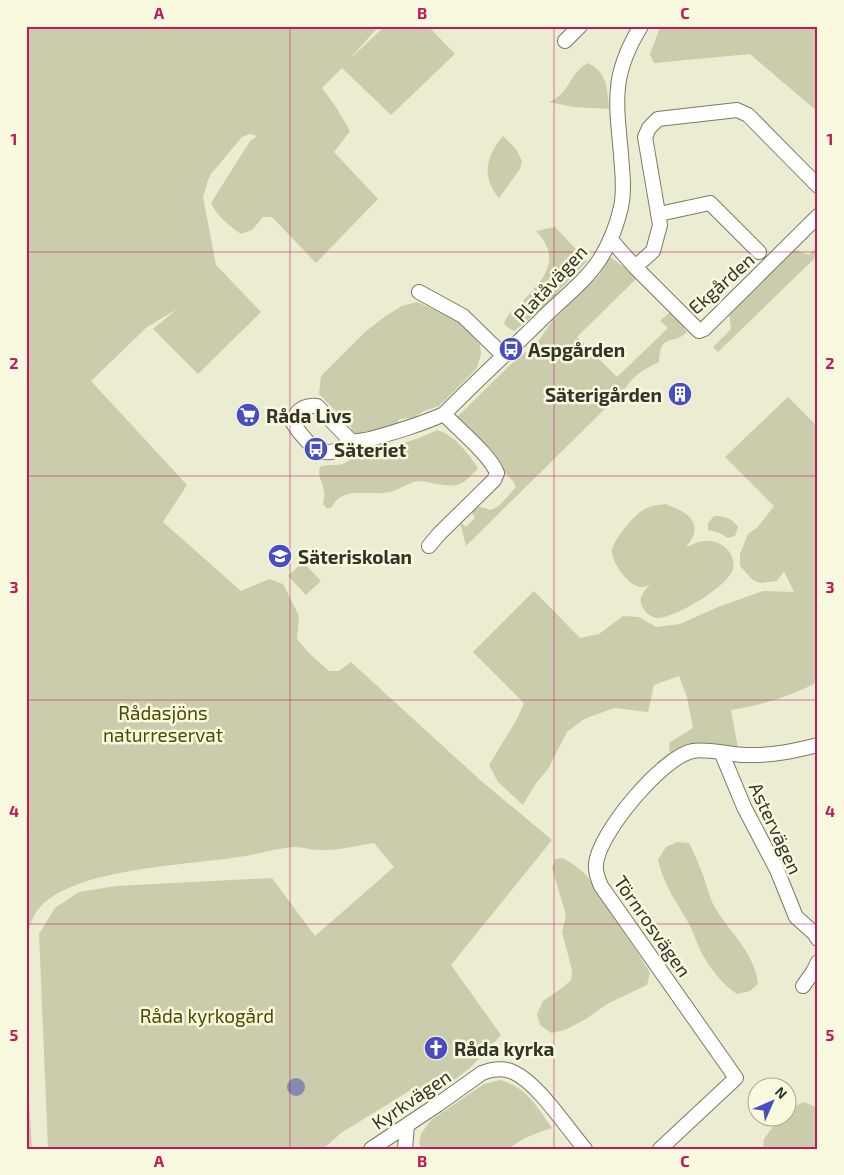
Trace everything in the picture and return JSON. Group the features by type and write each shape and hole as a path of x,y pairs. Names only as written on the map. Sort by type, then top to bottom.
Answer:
{"street":[{"path":"565,41 580,26"},
{"name":"Platåvägen","path":"352,442 367,440 444,414 593,269 611,240 619,216 623,192 616,104 617,90 623,60 630,42 641,26"},
{"path":"636,267 653,251 660,225 645,137 649,128 658,119 738,110 748,115 818,186"},
{"path":"659,214 710,203 759,252"},
{"name":"Ekgården","path":"611,240 700,331 817,217"},
{"path":"420,292 463,316 504,356"},
{"path":"429,546 494,480 498,473 481,452 444,414"},
{"name":"Törnrosvägen","path":"660,1149 736,1078 600,886 596,863 605,838 629,805 660,770 673,759 692,751 748,755 783,753 818,744"},
{"name":"Astervägen","path":"722,754 744,807 777,870 796,917 818,939"},
{"path":"803,986 818,962"},
{"name":"Kyrkvägen","path":"371,1149 482,1073 502,1069 524,1078 585,1149"},
{"path":"406,1149 407,1125"}],"green space":[{"path":"26,26 379,26 349,60 385,26 428,26 455,54 391,115 342,68 322,88 350,131 334,152 378,199 316,263 272,217 263,217 252,230 241,234 224,220 211,203 250,141 257,136 250,134 242,137 211,174 203,197 216,265 261,312 198,374 153,329 177,309 147,327 91,381 187,485 163,522 241,591 269,579 283,584 299,616 297,639 309,653 329,671 339,671 351,662 480,780 552,840 451,965 501,1035 470,1068 442,1089 428,1086 409,1091 341,1133 323,1149 48,1149 39,934 55,908 79,892 116,886 272,878 315,936 394,867 374,843 332,850 288,848 239,857 110,875 63,891 45,902 37,910 32,920 26,942"},
{"path":"663,26 818,26 818,112 750,54 654,63 650,54 659,30"},
{"path":"588,63 595,67 603,77 607,88 609,109 574,107 549,102 560,95 578,71"},
{"path":"503,136 516,149 522,161 520,169 499,198 490,182 488,167 493,151"},
{"path":"555,227 587,261 543,308 514,331 504,323 509,314 537,286 543,277 549,260 544,241 536,231"},
{"path":"818,246 818,255 718,352 713,347 731,329 729,312 793,249 809,255"},
{"path":"610,257 638,277 577,337 617,377 668,328 660,321 671,311 687,332 665,343 660,352 659,362 643,370 635,377 466,546 460,522 466,527 475,518 471,512 477,506 491,510 500,505 516,487 513,481 453,421 510,365 537,343 553,320 599,275"},
{"path":"417,302 457,320 470,332 480,345 481,354 477,368 439,406 424,411 413,418 399,419 396,427 358,436 319,394 321,376 365,332 387,315 402,306"},
{"path":"788,397 818,427 818,682 776,699 731,710 738,748 693,749 670,753 669,743 693,728 687,697 679,676 654,685 648,712 614,708 584,719 567,732 548,769 536,783 523,805 498,782 489,765 517,719 524,703 473,652 534,591 580,638 599,634 623,616 639,617 656,627 680,624 718,607 763,591 794,592 784,571 777,581 760,583 753,580 740,566 740,554 748,534 757,528 774,506 725,457"},
{"path":"437,430 455,440 478,468 467,480 452,486 419,481 390,492 350,494 336,501 331,508 326,508 323,503 324,491 319,475 320,467 343,464 357,455 409,441"},
{"path":"665,504 686,514 693,522 693,535 686,547 704,541 721,544 732,557 733,568 723,583 689,607 666,617 658,618 647,613 641,604 642,595 650,584 644,587 638,586 627,579 618,568 612,550 620,535 639,513 651,507"},
{"path":"714,516 724,517 733,521 738,527 735,536 728,538 708,530 708,523"},
{"path":"303,562 321,581 306,595 288,576"},
{"path":"677,842 689,843 713,904 752,962 758,984 750,991 737,994 716,974 700,950 690,925 667,885 658,860 666,847"},
{"path":"562,858 578,868 589,879 650,973 647,985 607,1004 586,1019 565,1030 551,1033 540,1025 537,1014 543,1001 571,980 572,970 562,932 566,915 552,868 555,859"},
{"path":"26,1052 32,1149 26,1149"},
{"path":"500,1080 509,1083 524,1093 536,1105 552,1128 524,1139 509,1149 422,1149 419,1143 421,1134 431,1120 484,1084"},
{"path":"804,1102 818,1108 818,1149 763,1149 764,1139 772,1128 796,1128 796,1106"}],"water":[{"path":"292,1078 300,1078 305,1083 303,1094 292,1096 287,1091 287,1083"}],"place":[{"name":"Aspgården","path":"511,349"},
{"name":"Säterigården","path":"680,394"},
{"name":"Råda Livs","path":"248,415"},
{"name":"Säteriet","path":"316,449"},
{"name":"Säteriskolan","path":"280,556"},
{"name":"Råda kyrka","path":"436,1048"}],"park label":[{"name":"Rådasjöns naturreservat","path":"163,723"},
{"name":"Råda kyrkogård","path":"207,1015"}]}
